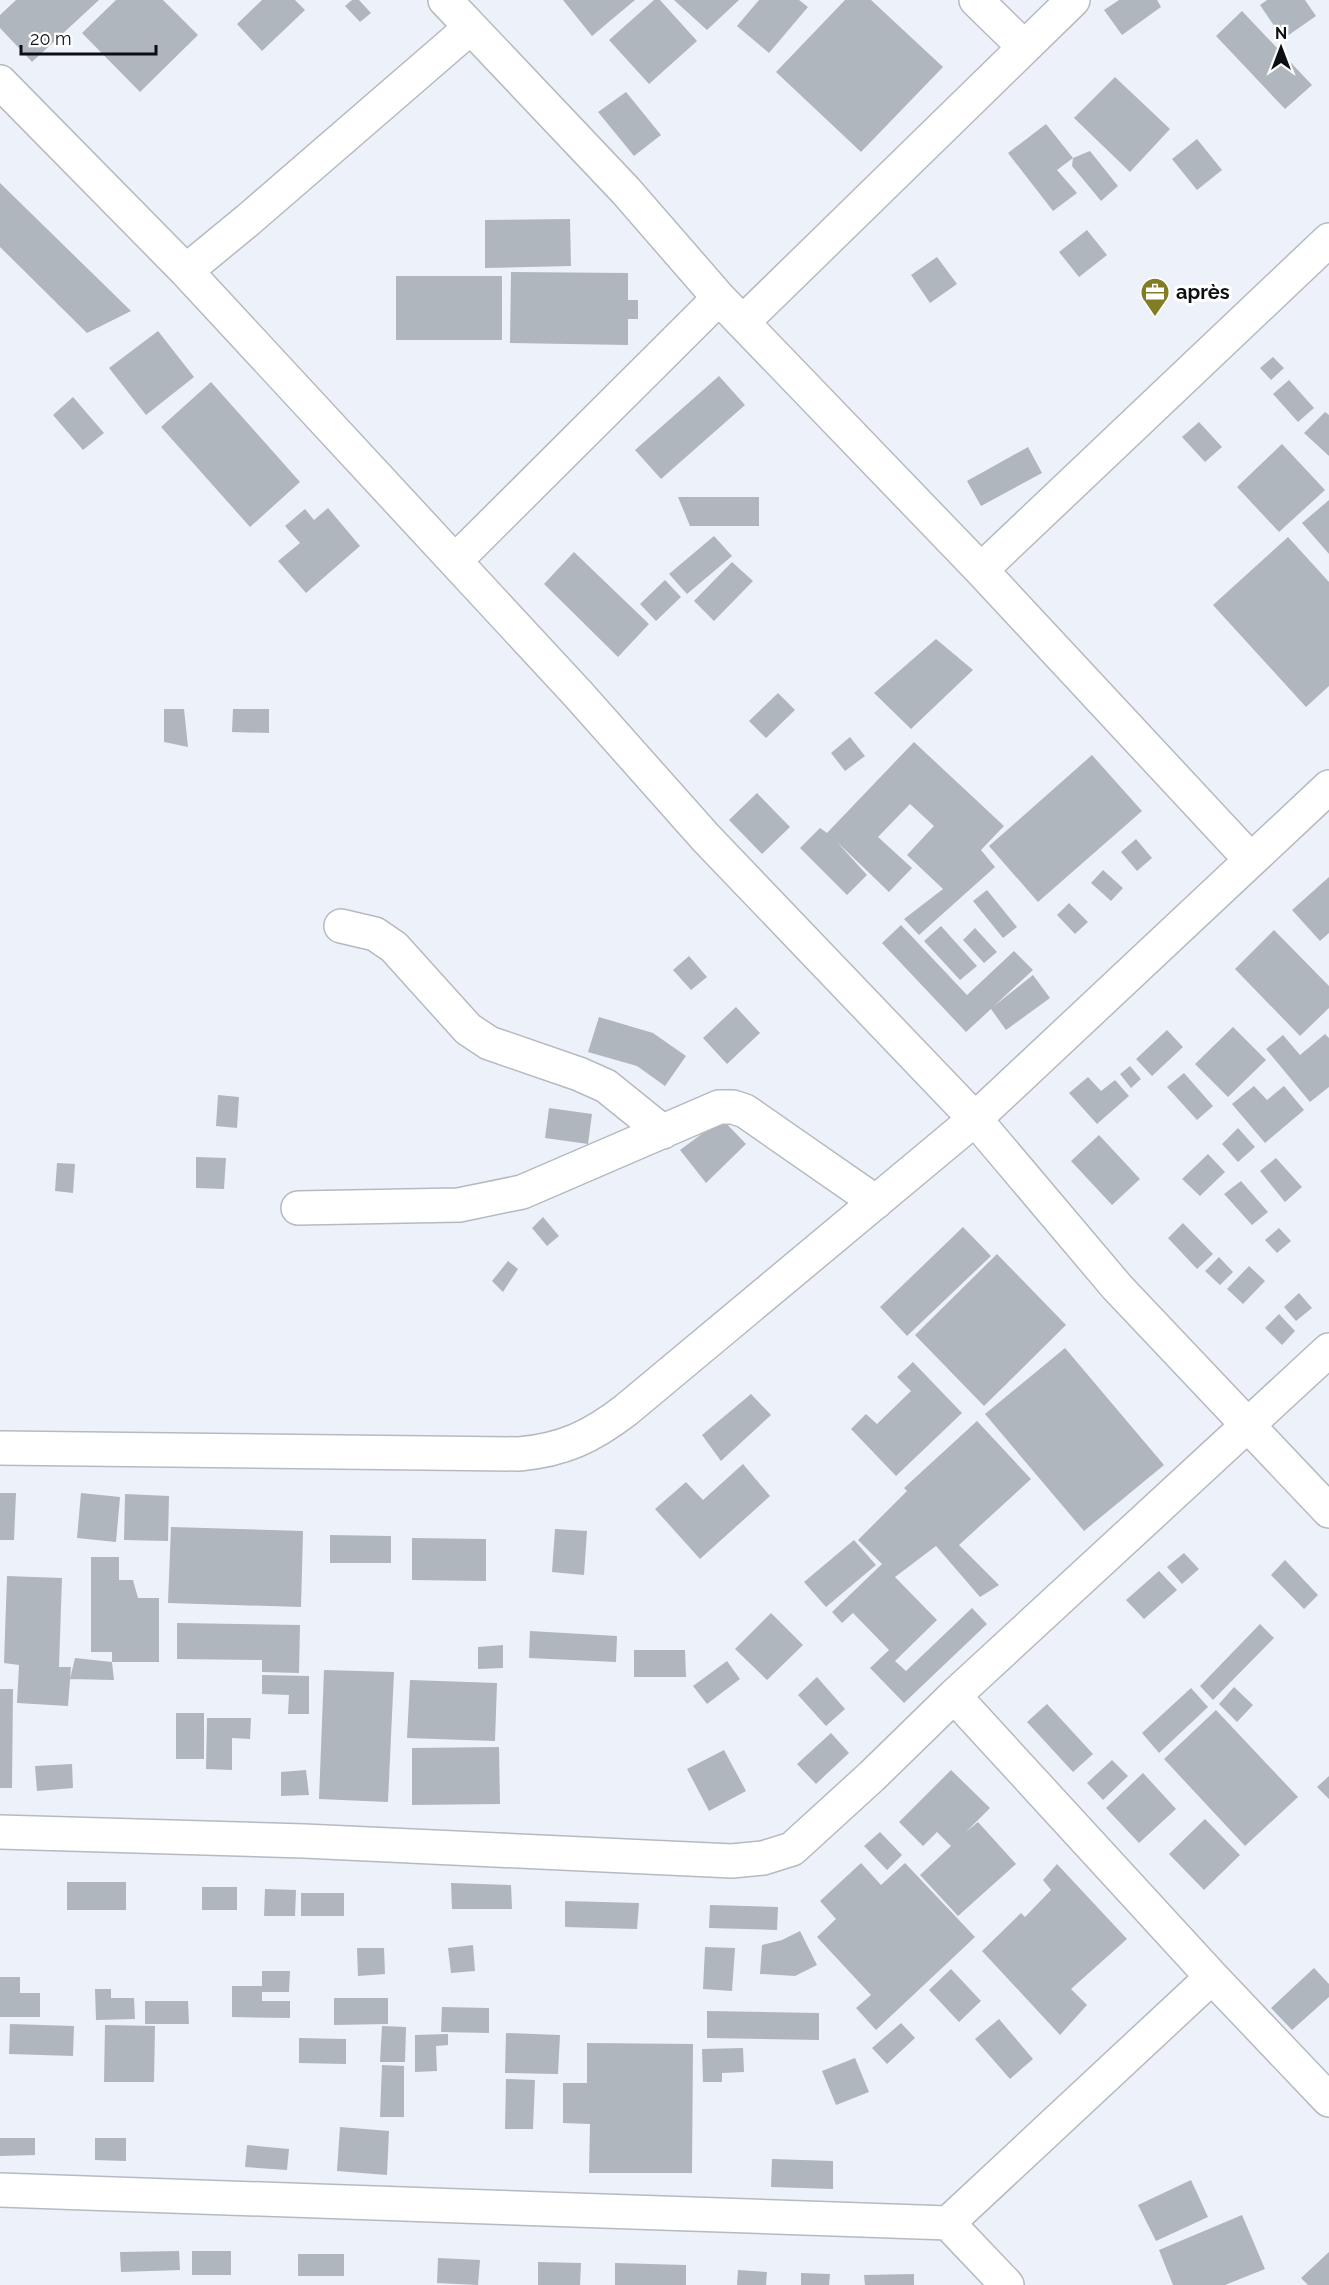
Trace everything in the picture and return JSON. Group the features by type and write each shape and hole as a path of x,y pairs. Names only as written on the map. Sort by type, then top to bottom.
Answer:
{"street":[{"path":"445,0 626,190 719,298 981,570 1251,860"},
{"path":"976,0 1024,47"},
{"path":"743,322 1073,0"},
{"path":"186,271 470,28"},
{"path":"0,82 186,271 455,561 706,838 975,1119 1117,1287 1329,1511"},
{"path":"981,570 1329,240"},
{"path":"455,561 719,298"},
{"path":"0,1448 519,1454 541,1452 568,1445 591,1434 626,1410 975,1119 1329,787"},
{"path":"341,926 375,934 394,947 468,1029 489,1043 579,1074 606,1086 663,1132"},
{"path":"297,1208 459,1205 522,1192 719,1107 733,1107 745,1111 876,1202"},
{"path":"0,1832 316,1842 732,1861 763,1858 792,1849 872,1776 954,1696 1329,1350"},
{"path":"954,1696 1212,1977 1329,2100"},
{"path":"948,2223 1212,1977"},
{"path":"0,2190 948,2223 1007,2285"}],"building":[{"path":"16,0 99,0 32,62 0,28 0,15"},
{"path":"116,0 163,0 198,35 140,92 82,33"},
{"path":"262,0 295,0 305,10 262,51 237,24"},
{"path":"352,0 359,0 371,13 360,22 345,6"},
{"path":"563,0 635,0 592,36"},
{"path":"654,0 660,0 697,41 649,84 609,40"},
{"path":"674,0 739,0 707,30"},
{"path":"759,0 799,0 808,7 769,53 737,26"},
{"path":"845,0 871,0 943,67 861,152 776,72"},
{"path":"1119,0 1157,0 1161,7 1122,35 1104,10"},
{"path":"1267,0 1305,0 1316,16 1283,39 1260,5"},
{"path":"1242,11 1312,85 1285,109 1216,36"},
{"path":"1115,77 1170,129 1130,172 1074,118"},
{"path":"626,92 661,135 634,156 598,112"},
{"path":"1046,124 1073,158 1057,170 1077,193 1053,211 1008,153"},
{"path":"1197,139 1222,170 1197,190 1172,159"},
{"path":"1090,151 1118,186 1101,201 1072,166 1073,158"},
{"path":"0,183 131,311 87,333 0,247"},
{"path":"570,219 571,266 485,268 485,220"},
{"path":"1087,230 1107,255 1079,277 1059,252"},
{"path":"937,257 957,284 930,303 911,275"},
{"path":"511,272 628,273 628,300 638,300 638,319 628,319 628,345 510,343"},
{"path":"396,276 502,276 502,340 396,340"},
{"path":"158,331 194,377 146,415 109,368"},
{"path":"1273,357 1284,368 1271,380 1260,368"},
{"path":"719,376 745,405 661,479 635,450"},
{"path":"1289,380 1314,408 1298,422 1273,394"},
{"path":"211,382 300,482 250,527 161,427"},
{"path":"73,397 104,433 83,450 53,415"},
{"path":"1325,412 1329,415 1329,456 1304,433"},
{"path":"1199,422 1222,447 1205,462 1182,437"},
{"path":"1282,444 1325,490 1279,532 1237,487"},
{"path":"1028,447 1042,473 981,506 967,481"},
{"path":"678,497 759,497 759,526 690,526"},
{"path":"1329,500 1329,554 1302,523"},
{"path":"328,508 360,546 306,593 278,561 300,543 285,526 305,509 314,520"},
{"path":"714,536 732,556 687,594 669,574"},
{"path":"1288,537 1329,582 1329,686 1306,707 1213,605"},
{"path":"574,552 649,624 618,657 544,584"},
{"path":"732,562 753,581 714,621 694,601"},
{"path":"665,580 681,597 656,621 640,604"},
{"path":"936,639 973,670 911,729 874,693"},
{"path":"778,693 795,710 766,738 749,721"},
{"path":"164,709 184,709 188,747 164,742"},
{"path":"233,709 269,709 269,733 232,732"},
{"path":"850,737 865,756 845,771 831,753"},
{"path":"914,742 1004,826 981,850 995,867 919,935 904,919 943,889 907,855 934,826 910,804 878,837 912,868 889,892 837,842 867,875 847,895 800,848 820,828 827,833"},
{"path":"1092,755 1142,811 1038,902 989,846"},
{"path":"757,793 790,827 762,854 729,820"},
{"path":"1136,839 1152,858 1137,871 1121,852"},
{"path":"1103,870 1123,888 1111,901 1091,883"},
{"path":"1329,877 1329,933 1320,941 1292,910"},
{"path":"987,890 1017,927 1003,938 973,901"},
{"path":"1069,903 1088,922 1075,934 1057,915"},
{"path":"901,925 967,995 1014,951 1033,970 994,1006 1033,975 1050,998 1006,1030 991,1009 966,1032 882,943"},
{"path":"941,926 977,966 960,980 924,941"},
{"path":"975,928 997,952 984,963 963,940"},
{"path":"1274,930 1329,986 1329,1008 1300,1036 1235,969"},
{"path":"689,956 707,977 691,990 673,970"},
{"path":"736,1007 760,1033 727,1064 703,1038"},
{"path":"599,1017 653,1033 686,1056 665,1086 637,1066 588,1052"},
{"path":"1233,1027 1266,1060 1228,1097 1195,1064"},
{"path":"1167,1030 1183,1047 1152,1076 1136,1059"},
{"path":"1325,1034 1329,1038 1329,1087 1310,1102 1266,1049 1283,1035 1300,1055"},
{"path":"1130,1066 1141,1079 1131,1088 1120,1074"},
{"path":"1184,1073 1213,1106 1197,1120 1167,1087"},
{"path":"1088,1077 1101,1091 1115,1080 1129,1096 1097,1124 1069,1093"},
{"path":"1254,1086 1267,1100 1284,1086 1304,1110 1265,1143 1232,1104"},
{"path":"218,1095 239,1097 237,1128 216,1126"},
{"path":"549,1108 592,1114 588,1144 545,1138"},
{"path":"722,1119 746,1144 706,1183 680,1150"},
{"path":"1238,1128 1255,1147 1238,1162 1222,1144"},
{"path":"1099,1135 1140,1179 1112,1205 1071,1161"},
{"path":"1208,1154 1225,1172 1200,1196 1182,1179"},
{"path":"196,1157 226,1158 224,1189 196,1188"},
{"path":"1276,1158 1302,1187 1285,1202 1260,1171"},
{"path":"57,1163 75,1164 73,1193 55,1191"},
{"path":"1241,1181 1268,1212 1252,1225 1224,1194"},
{"path":"543,1217 559,1236 547,1246 532,1228"},
{"path":"1183,1223 1213,1254 1197,1269 1168,1238"},
{"path":"963,1227 991,1256 907,1336 880,1307"},
{"path":"1279,1228 1291,1241 1277,1253 1265,1240"},
{"path":"997,1254 1066,1325 984,1406 915,1335"},
{"path":"1219,1257 1233,1272 1220,1285 1205,1271"},
{"path":"508,1261 518,1269 503,1292 492,1281"},
{"path":"1249,1266 1265,1281 1243,1304 1227,1289"},
{"path":"1299,1293 1312,1308 1296,1321 1284,1307"},
{"path":"1279,1314 1295,1331 1282,1345 1265,1328"},
{"path":"1065,1348 1164,1465 1084,1531 985,1414"},
{"path":"913,1362 962,1413 896,1476 851,1429 866,1414 877,1424 911,1391 897,1377"},
{"path":"751,1394 771,1415 721,1461 702,1435"},
{"path":"977,1421 1031,1479 959,1545 999,1585 980,1597 936,1546 895,1577 937,1620 895,1661 906,1671 972,1608 987,1624 904,1703 870,1668 889,1650 853,1613 842,1623 832,1612 882,1564 858,1540 907,1491 904,1488"},
{"path":"743,1464 770,1496 700,1559 655,1509 686,1482 703,1500"},
{"path":"0,1493 16,1493 14,1540 0,1540"},
{"path":"81,1493 120,1497 116,1542 77,1538"},
{"path":"125,1494 169,1496 168,1541 124,1540"},
{"path":"171,1527 303,1531 301,1607 168,1603"},
{"path":"555,1529 587,1531 584,1575 552,1572"},
{"path":"330,1535 391,1536 391,1563 330,1563"},
{"path":"412,1538 486,1539 486,1581 412,1580"},
{"path":"854,1540 876,1565 826,1607 804,1582"},
{"path":"1184,1553 1199,1569 1182,1584 1167,1567"},
{"path":"91,1557 119,1557 119,1580 133,1580 138,1598 159,1598 159,1662 112,1662 112,1652 91,1652"},
{"path":"1285,1560 1318,1595 1304,1609 1271,1575"},
{"path":"1159,1571 1177,1590 1144,1619 1126,1600"},
{"path":"7,1576 62,1578 59,1667 71,1667 68,1706 17,1703 19,1665 4,1663"},
{"path":"771,1613 803,1645 767,1680 735,1649"},
{"path":"177,1623 300,1625 299,1673 262,1672 262,1660 177,1659"},
{"path":"1260,1624 1274,1638 1213,1700 1200,1686"},
{"path":"530,1631 617,1636 616,1662 529,1658"},
{"path":"503,1645 503,1668 478,1669 478,1647"},
{"path":"634,1650 685,1650 686,1677 634,1677"},
{"path":"75,1658 112,1662 114,1680 70,1679"},
{"path":"727,1661 740,1679 707,1704 693,1686"},
{"path":"324,1670 394,1672 388,1802 319,1799"},
{"path":"262,1675 309,1676 309,1714 288,1714 289,1695 262,1694"},
{"path":"817,1677 845,1709 826,1726 798,1695"},
{"path":"410,1680 497,1683 495,1741 407,1738"},
{"path":"1234,1687 1253,1705 1237,1722 1219,1704"},
{"path":"1191,1688 1208,1707 1159,1753 1142,1733"},
{"path":"0,1689 13,1689 12,1788 0,1788"},
{"path":"1047,1704 1093,1754 1073,1772 1027,1722"},
{"path":"1216,1710 1298,1797 1245,1846 1164,1759"},
{"path":"176,1713 204,1713 204,1759 176,1759"},
{"path":"207,1718 251,1718 250,1739 232,1738 232,1770 206,1769"},
{"path":"831,1733 849,1753 816,1784 797,1764"},
{"path":"499,1747 500,1804 412,1805 412,1748"},
{"path":"724,1750 746,1791 709,1811 687,1769"},
{"path":"1112,1760 1128,1776 1103,1800 1087,1783"},
{"path":"72,1764 73,1788 37,1791 35,1766"},
{"path":"306,1770 309,1795 281,1796 281,1772"},
{"path":"951,1770 990,1808 966,1832 978,1822 1016,1864 958,1916 920,1875 951,1846 937,1832 923,1846 899,1822"},
{"path":"1143,1773 1176,1809 1139,1843 1106,1808"},
{"path":"1329,1776 1329,1799 1317,1787"},
{"path":"1205,1819 1240,1855 1204,1890 1169,1854"},
{"path":"880,1832 902,1855 887,1870 864,1846"},
{"path":"861,1863 881,1885 905,1863 975,1937 876,2030 856,2008 871,1995 817,1937 836,1919 820,1901"},
{"path":"1057,1864 1127,1939 1071,1989 1087,2005 1060,2035 982,1951 1021,1913 1025,1917 1051,1890 1043,1880"},
{"path":"67,1882 126,1882 126,1910 67,1910"},
{"path":"451,1883 511,1885 512,1909 452,1909"},
{"path":"202,1887 237,1887 237,1910 202,1910"},
{"path":"265,1889 296,1890 295,1916 264,1916"},
{"path":"301,1893 344,1893 344,1916 301,1916"},
{"path":"565,1901 639,1903 637,1929 565,1927"},
{"path":"710,1905 778,1907 777,1930 709,1928"},
{"path":"800,1931 817,1965 795,1976 760,1974 762,1945 782,1940"},
{"path":"473,1945 475,1971 451,1973 448,1948"},
{"path":"705,1947 735,1948 732,1991 703,1989"},
{"path":"357,1948 384,1948 385,1974 358,1976"},
{"path":"1314,1968 1329,1984 1329,1997 1292,2030 1271,2008"},
{"path":"951,1969 981,2001 959,2022 929,1990"},
{"path":"262,1971 290,1971 289,1992 262,1992 262,2001 290,2001 290,2018 232,2017 232,1986 262,1986"},
{"path":"0,1977 20,1977 20,1993 40,1993 40,2017 0,2017"},
{"path":"95,1989 111,1989 111,1998 134,1998 135,2019 96,2020"},
{"path":"334,1998 388,1998 388,2024 334,2025"},
{"path":"145,2001 188,2001 189,2024 145,2024"},
{"path":"442,2007 489,2008 489,2033 441,2032"},
{"path":"707,2011 819,2013 819,2040 707,2038"},
{"path":"999,2019 1033,2059 1010,2079 975,2039"},
{"path":"901,2023 915,2038 887,2064 872,2048"},
{"path":"10,2024 74,2026 73,2056 9,2054"},
{"path":"105,2025 155,2026 154,2082 104,2082"},
{"path":"382,2026 406,2027 405,2062 380,2062"},
{"path":"506,2033 560,2035 558,2074 505,2073"},
{"path":"448,2034 448,2045 436,2046 437,2071 415,2072 415,2035"},
{"path":"299,2038 346,2039 346,2064 299,2063"},
{"path":"587,2043 693,2044 692,2173 589,2173 590,2124 563,2123 563,2083 587,2083"},
{"path":"743,2048 744,2072 722,2073 722,2082 703,2082 702,2049"},
{"path":"855,2058 869,2092 836,2105 822,2071"},
{"path":"382,2065 404,2066 404,2117 380,2117"},
{"path":"506,2079 535,2080 533,2129 505,2129"},
{"path":"340,2127 389,2131 387,2175 337,2171"},
{"path":"0,2138 35,2138 35,2155 0,2156"},
{"path":"95,2138 126,2138 126,2161 95,2160"},
{"path":"247,2145 289,2149 287,2170 245,2167"},
{"path":"772,2159 833,2161 833,2189 771,2187"},
{"path":"1191,2180 1208,2217 1156,2241 1138,2205"},
{"path":"1242,2215 1265,2269 1225,2285 1173,2285 1159,2250"},
{"path":"179,2251 180,2270 121,2272 120,2252"},
{"path":"192,2251 231,2251 231,2275 192,2275"},
{"path":"1329,2252 1329,2285 1308,2285 1301,2278"},
{"path":"298,2254 344,2254 344,2276 298,2276"},
{"path":"438,2258 480,2260 478,2285 437,2283"},
{"path":"538,2262 581,2263 580,2285 538,2285"},
{"path":"615,2263 686,2265 686,2285 615,2285"},
{"path":"738,2270 767,2272 766,2285 737,2285"},
{"path":"801,2273 830,2274 829,2285 801,2285"},
{"path":"914,2274 914,2285 865,2285 864,2275"}],"place":[{"name":"après","path":"1155,318"}]}
